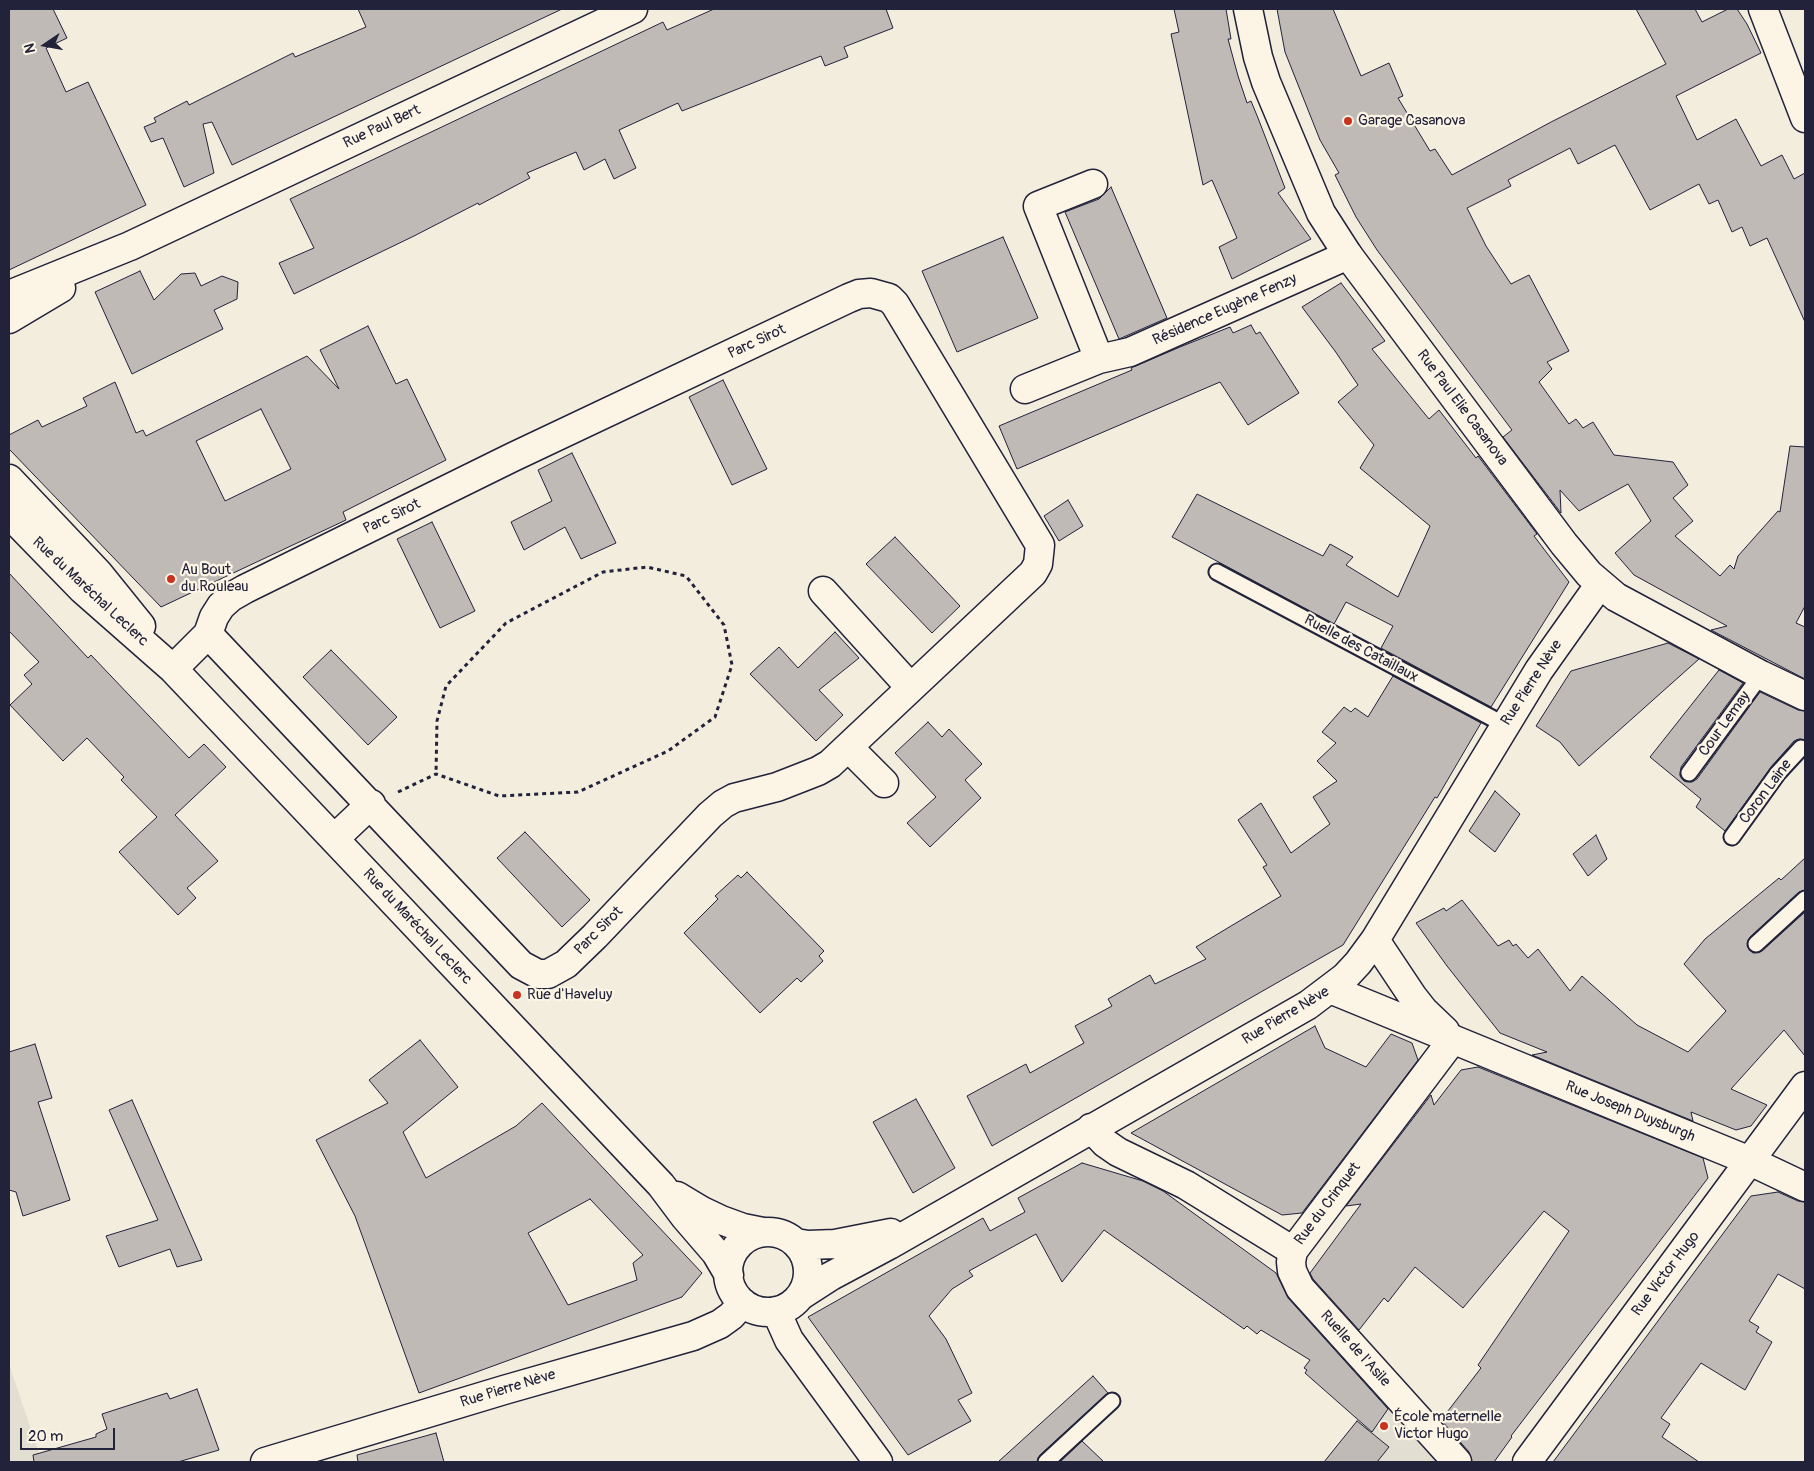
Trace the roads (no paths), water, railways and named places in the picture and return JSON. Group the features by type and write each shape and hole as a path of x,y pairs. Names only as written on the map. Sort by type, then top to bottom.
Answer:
{"street":[{"name":"Rue Paul Bert","path":"9,295 130,246 633,9"},
{"name":"Rue Paul Elie Casanova","path":"1248,9 1258,58 1321,213 1348,255 1564,544 1589,574 1631,606 1760,675 1805,696"},
{"path":"1763,9 1805,118"},
{"path":"1093,184 1038,206 1099,359"},
{"name":"Rue Paul Bert","path":"9,319 130,246"},
{"name":"Résidence Eugène Fenzy","path":"1025,389 1099,359 1130,352 1348,255"},
{"name":"Parc Sirot","path":"173,669 208,634 220,606 245,589 513,458 860,294 871,293 888,298 895,304 1040,544 1038,564 1033,573 830,764 818,772 777,787 734,798 723,804 710,814 595,936 566,964 548,974 538,974 521,965 371,804 208,634"},
{"name":"Rue du Maréchal Leclerc","path":"9,479 111,587 173,669"},
{"name":"Rue du Maréchal Leclerc","path":"9,514 82,589 173,669 334,839 661,1185 716,1253 729,1275"},
{"name":"Rue Pierre Nève","path":"800,1296 831,1276 889,1245 1308,1005 1330,989 1358,963 1374,940 1504,725 1539,670 1600,584"},
{"path":"823,591 910,687"},
{"path":"848,747 884,783"},
{"path":"334,839 371,804"},
{"name":"Rue Joseph Duysburgh","path":"1374,940 1424,1011 1453,1039"},
{"name":"Rue Joseph Duysburgh","path":"1330,989 1750,1161 1805,1187"},
{"name":"Rue du Crinquet","path":"1091,1128 1105,1143 1118,1152 1186,1185 1293,1251 1453,1039"},
{"name":"Rue Victor Hugo","path":"1527,1462 1805,1086"},
{"name":"Rue du Maréchal Leclerc","path":"661,1185 710,1216 763,1232"},
{"name":"Rue Pierre Nève","path":"796,1243 819,1245 847,1242 922,1225"},
{"path":"763,1232 781,1234 796,1243 804,1254 808,1272 806,1284 800,1296 788,1307 776,1311 759,1311 743,1303 735,1293 729,1275 729,1263 737,1247 751,1236 763,1232"},
{"name":"Ruelle de l'Asile","path":"1293,1251 1292,1271 1300,1288 1457,1462"},
{"name":"Rue Pierre Nève","path":"265,1462 504,1390 693,1336 720,1324 731,1316 743,1303"},
{"path":"776,1311 789,1340 878,1462"}],"lane":[{"name":"Ruelle des Cataillaux","path":"1217,572 1504,725"},
{"name":"Cour Lemay","path":"1689,773 1760,675"},
{"name":"Coron Laine","path":"1732,837 1778,773 1801,748"},
{"path":"1756,944 1805,899"},
{"path":"1046,1462 1112,1401"}],"place":[{"name":"Garage Casanova","path":"1348,121"},
{"name":"Au Bout du Rouleau","path":"171,579"},
{"name":"Rue d'Haveluy","path":"517,995"},
{"name":"École maternelle Victor Hugo","path":"1384,1426"}]}
